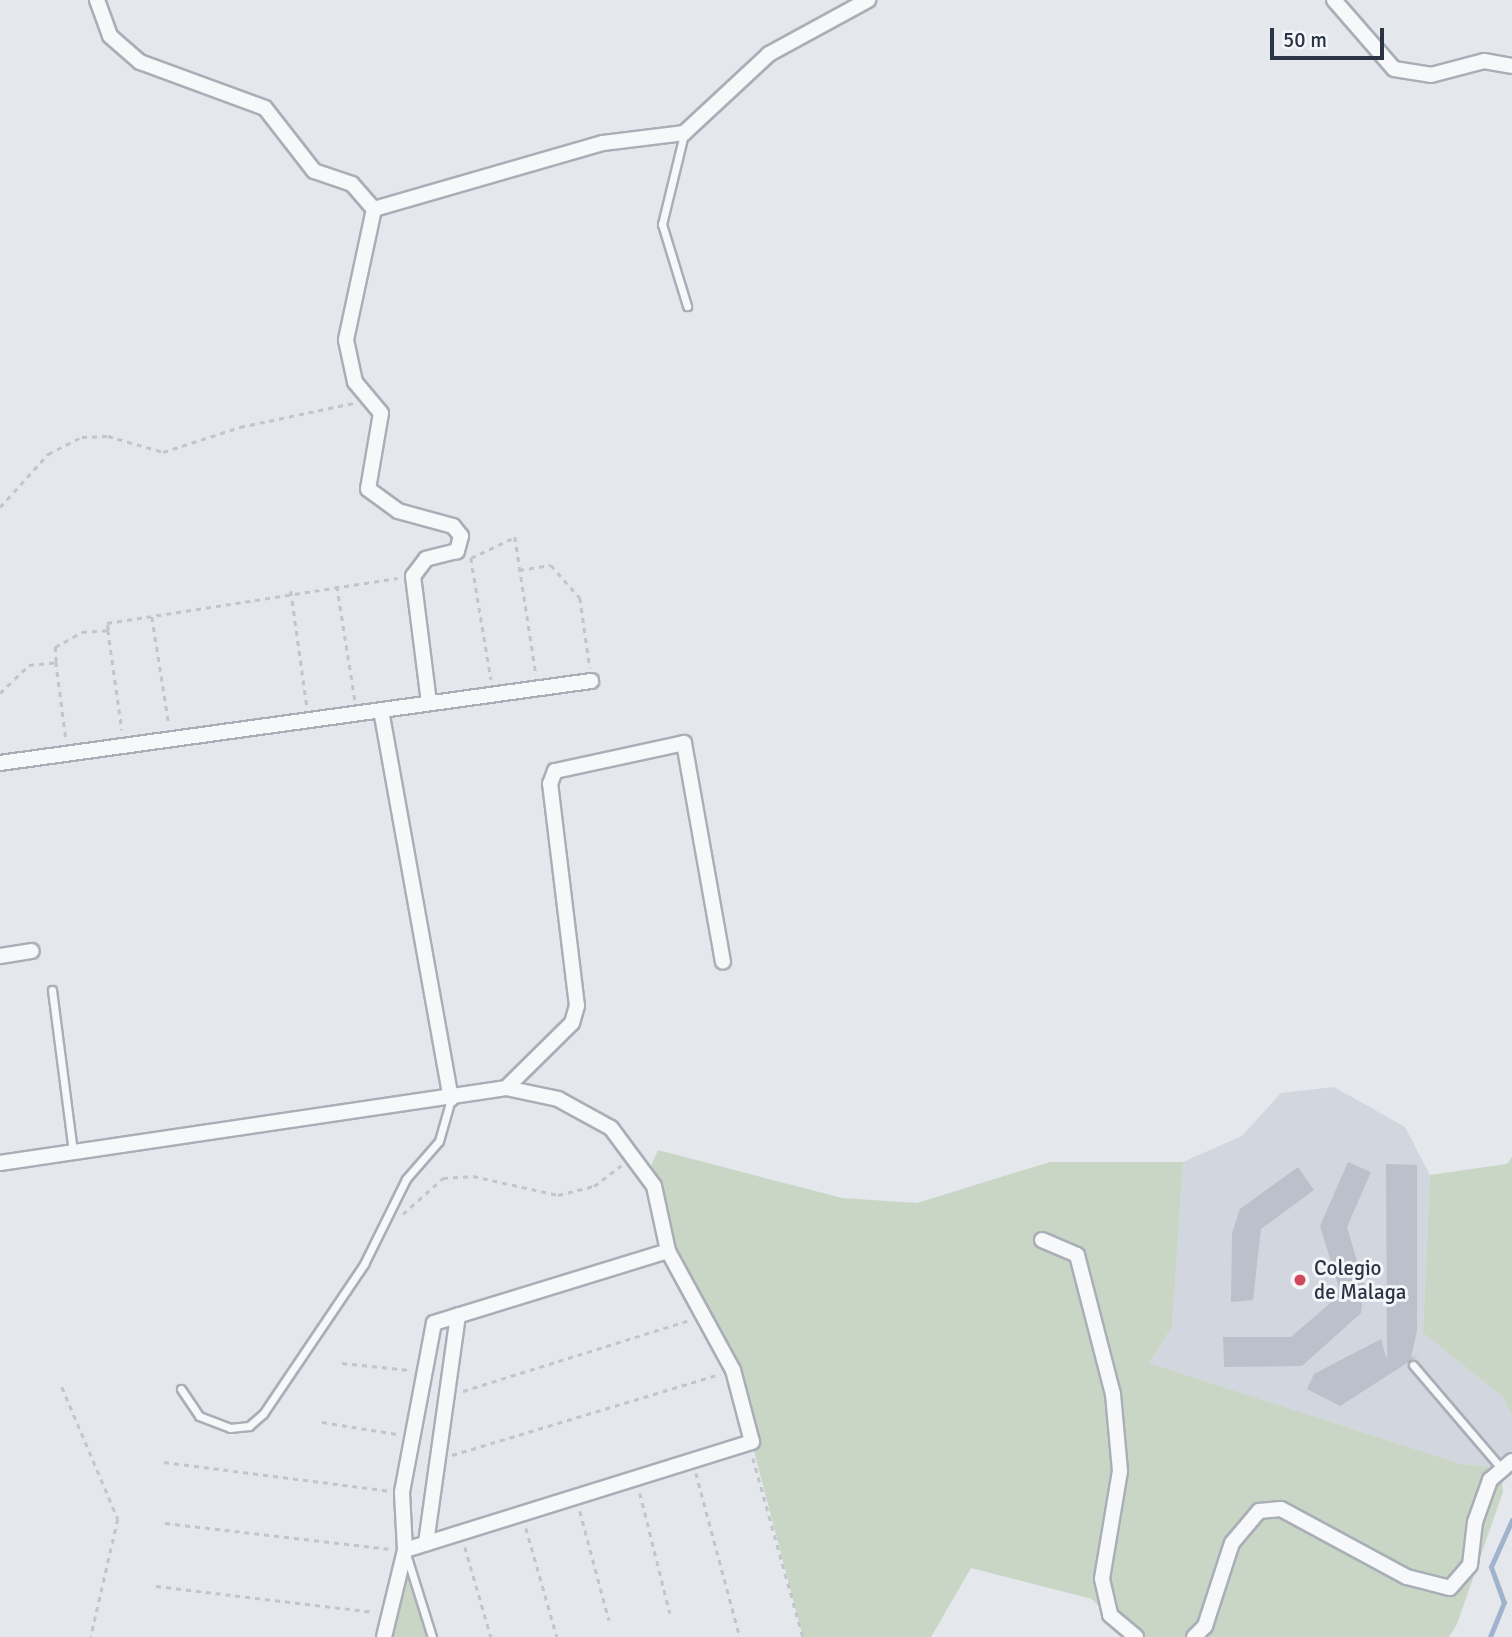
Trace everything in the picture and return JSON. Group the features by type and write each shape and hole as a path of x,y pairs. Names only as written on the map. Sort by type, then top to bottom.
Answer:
{"street":[{"path":"97,0 110,36 140,62 265,108 314,170 352,184 374,209"},
{"path":"374,209 603,143 684,133 769,54 868,0"},
{"path":"1334,0 1394,69 1430,75 1484,61 1512,66"},
{"path":"374,209 346,340 355,382 371,395 382,425 368,489 385,505 453,526 461,536 457,551 426,559 413,576 429,703"},
{"path":"0,763 592,681"},
{"path":"380,710 451,1099"},
{"path":"506,1088 572,1023 577,1006 550,784 555,771 684,743 723,962"},
{"path":"0,956 32,951"},
{"path":"0,1163 451,1099 506,1088 558,1099 611,1128 653,1186 668,1251 733,1370 750,1443 693,1463 405,1550"},
{"path":"1042,1240 1077,1255 1113,1394 1120,1471 1102,1579 1110,1615 1136,1637"},
{"path":"384,1637 387,1614 405,1550 402,1492 420,1371 434,1323 668,1251"},
{"path":"426,1543 458,1315"},
{"path":"1194,1637 1205,1626 1232,1544 1259,1511 1281,1509 1407,1577 1450,1588 1469,1565 1480,1502 1507,1465"}],"lane":[{"path":"684,133 662,224 687,306"},
{"path":"52,990 73,1153"},
{"path":"181,1388 199,1416 230,1428 249,1426 263,1414 365,1264 406,1179 439,1141 451,1099"},
{"path":"1413,1365 1507,1465"},
{"path":"405,1550 432,1637"}],"path":[{"path":"0,507 48,454 82,437 108,436 173,451 205,436 346,407 371,395"},
{"path":"463,559 471,558 514,537 538,688"},
{"path":"471,558 493,694"},
{"path":"519,570 551,565 580,598 592,681"},
{"path":"125,746 107,622 152,617 193,605 248,604 291,591 413,576"},
{"path":"337,586 357,713"},
{"path":"291,591 309,720"},
{"path":"152,617 171,739"},
{"path":"68,753 55,648 82,632 108,629"},
{"path":"0,692 29,665 56,663"},
{"path":"396,1222 443,1178 473,1176 558,1195 594,1186 632,1154"},
{"path":"447,1397 704,1316"},
{"path":"342,1363 420,1371"},
{"path":"438,1459 733,1370"},
{"path":"62,1387 118,1519 91,1637"},
{"path":"322,1422 411,1436"},
{"path":"750,1443 803,1637"},
{"path":"164,1462 402,1492"},
{"path":"693,1463 740,1637"},
{"path":"637,1479 670,1613"},
{"path":"576,1497 609,1620"},
{"path":"522,1515 557,1637"},
{"path":"165,1523 405,1550"},
{"path":"461,1533 491,1637"},
{"path":"156,1586 387,1614"}],"shaded area":[{"name":"Colegio de Malaga","path":"1334,1087 1405,1127 1430,1175 1423,1333 1503,1397 1512,1416 1512,1461 1501,1468 1461,1464 1149,1363 1172,1327 1183,1162 1242,1136 1281,1093"}],"green space":[{"path":"658,1150 842,1198 917,1203 1050,1162 1183,1162 1172,1327 1149,1363 1461,1464 1501,1468 1503,1492 1457,1624 1449,1637 1127,1637 1092,1599 971,1568 931,1637 803,1637 736,1383 668,1251 647,1175"},
{"path":"1512,1157 1512,1416 1503,1397 1423,1333 1430,1175 1507,1164"},
{"path":"405,1550 432,1637 384,1637"}],"building":[{"path":"1348,1162 1371,1172 1347,1227 1364,1285 1361,1313 1302,1366 1224,1367 1223,1337 1291,1337 1336,1298 1339,1288 1320,1226"},
{"path":"1386,1164 1417,1165 1417,1331 1411,1358 1418,1356 1340,1406 1307,1389 1314,1374 1381,1339 1387,1360"},
{"path":"1298,1167 1314,1190 1261,1229 1253,1300 1231,1302 1232,1233 1240,1209"}],"waterway":[{"path":"1490,1637 1504,1603 1491,1567 1512,1520"}],"place":[{"name":"Colegio de Malaga","path":"1300,1280"}]}
